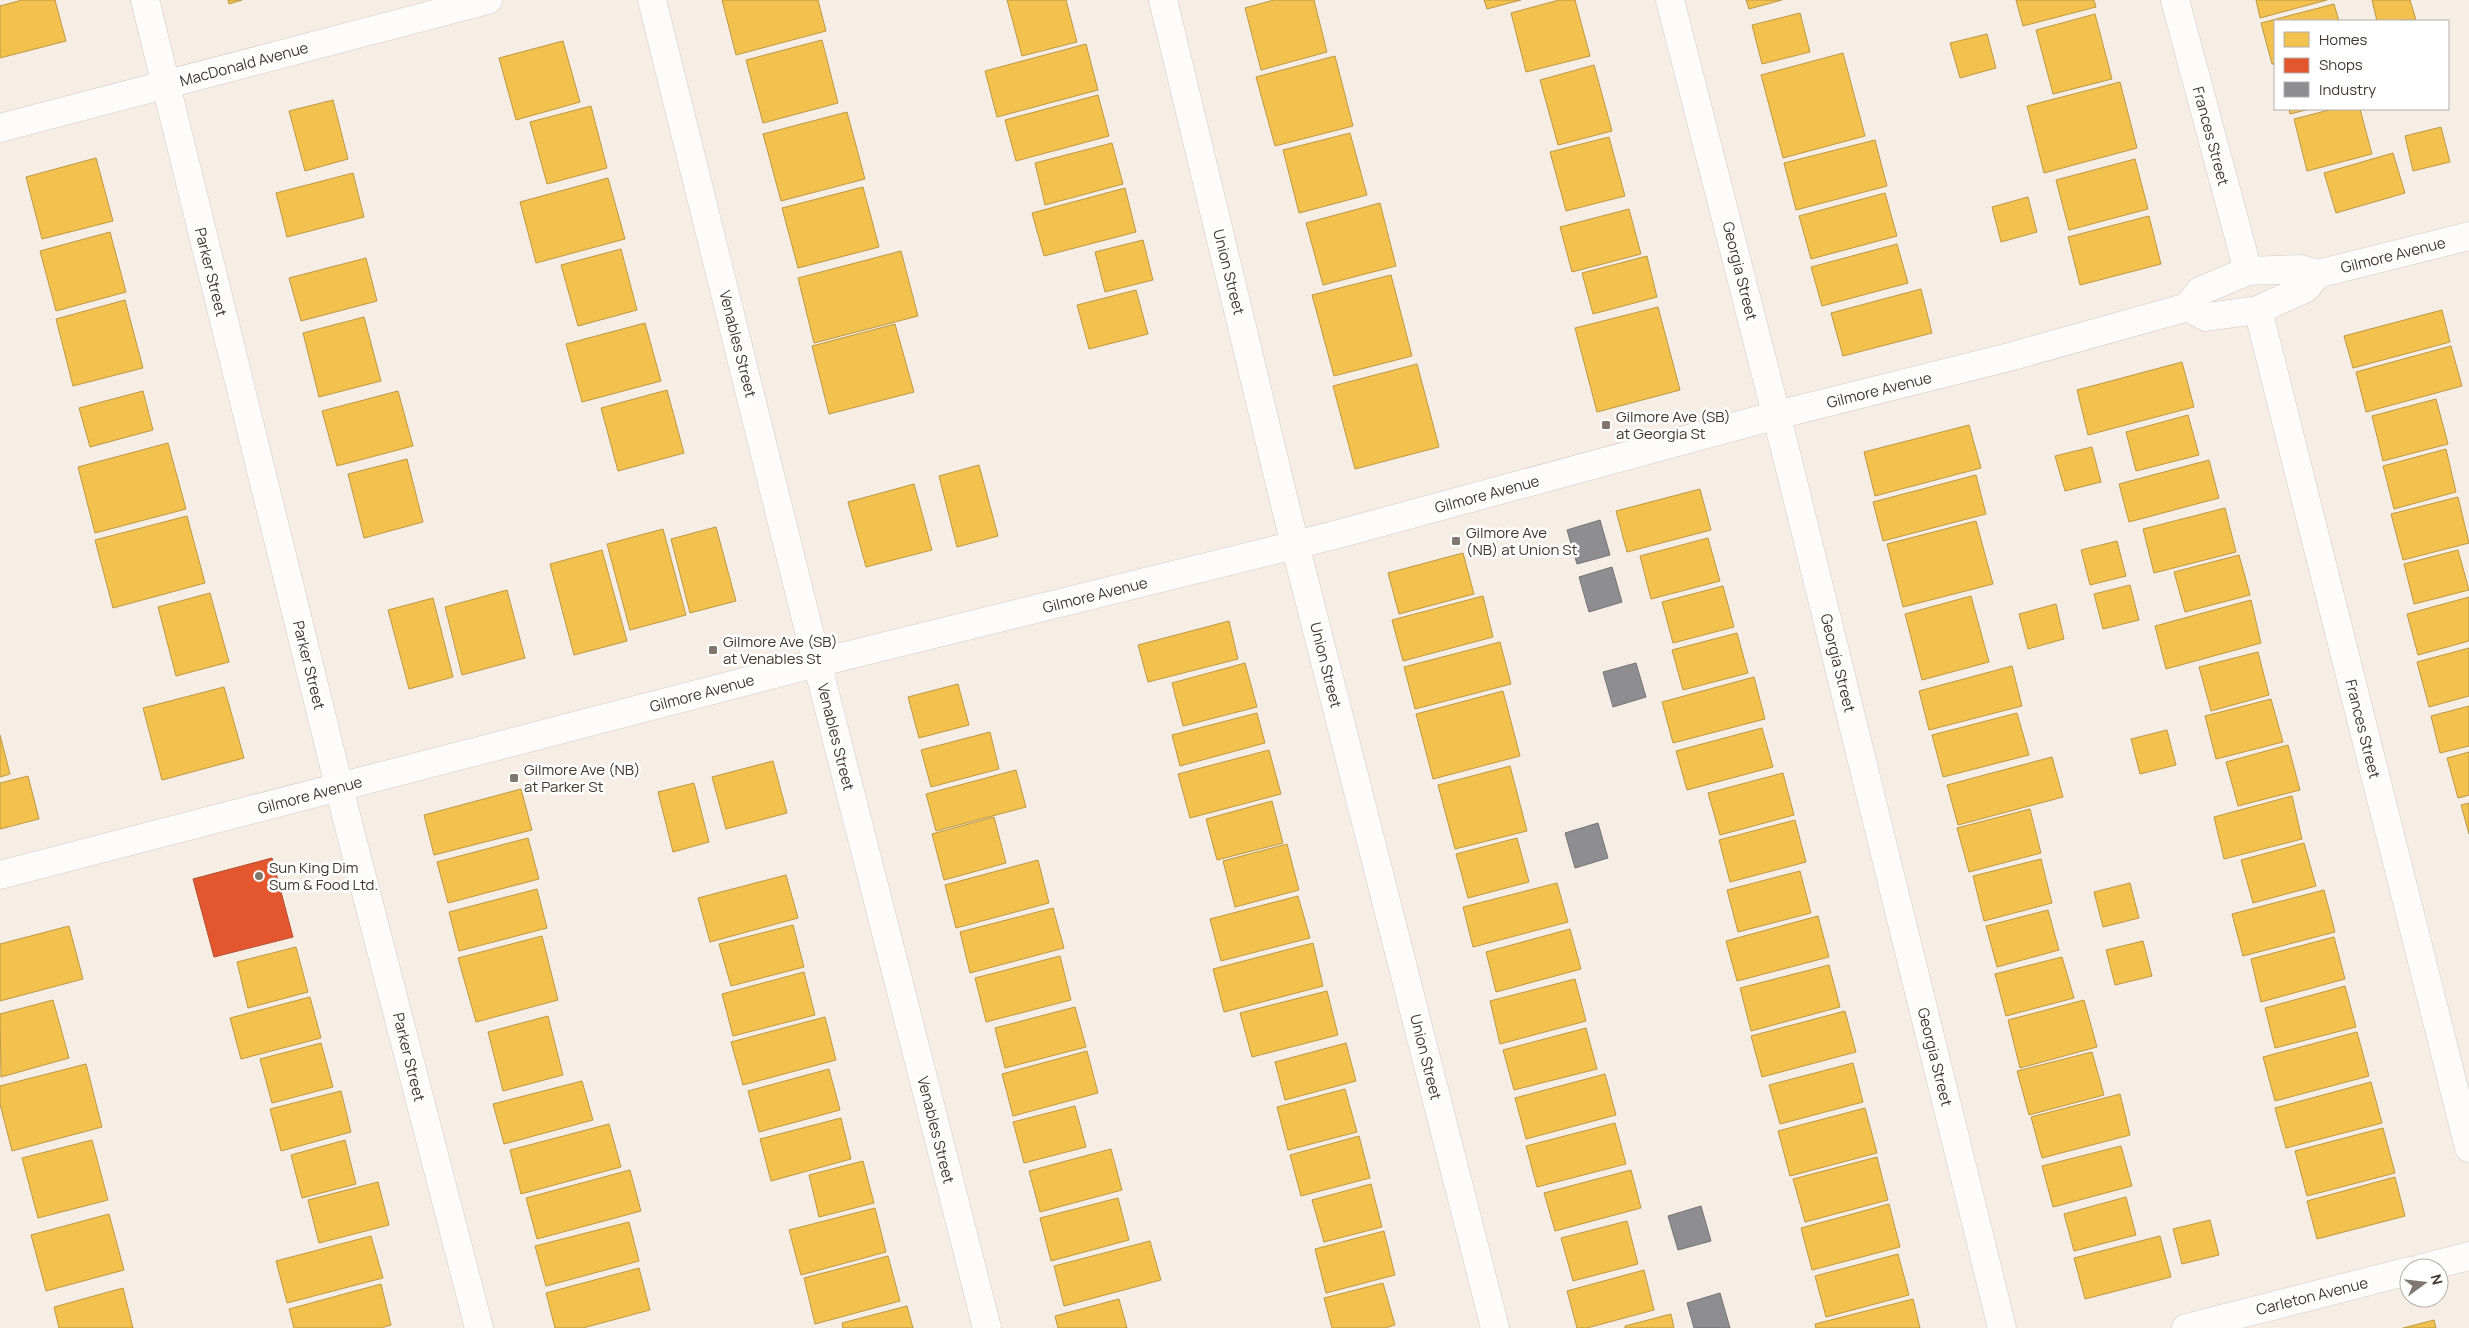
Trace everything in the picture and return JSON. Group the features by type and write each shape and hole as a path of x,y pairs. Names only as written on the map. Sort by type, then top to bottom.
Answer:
{"street":[{"name":"Parker Street","path":"145,0 340,787 479,1328"},
{"name":"MacDonald Avenue","path":"0,128 488,0"},
{"name":"Venables Street","path":"652,0 817,663 987,1328"},
{"name":"Union Street","path":"1163,0 1295,545 1495,1328"},
{"name":"Georgia Street","path":"1670,0 1777,415 2002,1328"},
{"name":"Frances Street","path":"2175,0 2248,271"},
{"name":"Gilmore Avenue","path":"0,875 817,663 1295,545 1777,415 2009,357 2188,307 2200,291 2248,271 2300,269 2318,274 2469,236"},
{"name":"Gilmore Avenue","path":"2188,307 2206,317 2258,310 2306,288 2318,274"},
{"name":"Frances Street","path":"2258,310 2469,1148"},
{"path":"2449,1261 2469,1256"},
{"name":"Carleton Avenue","path":"2186,1328 2399,1274"}],"building: Homes":[{"path":"22,0 55,0 66,41 0,58 0,6"},
{"path":"228,0 242,0 229,4"},
{"path":"722,0 818,0 826,31 736,55"},
{"path":"1007,0 1066,0 1077,42 1022,56"},
{"path":"1274,0 1314,0 1327,52 1261,70 1245,8"},
{"path":"1484,0 1521,0 1487,9"},
{"path":"1559,0 1575,0 1590,56 1526,72 1511,13"},
{"path":"1746,0 1782,0 1749,9"},
{"path":"2016,0 2094,0 2096,7 2023,26"},
{"path":"2256,0 2327,0 2260,18"},
{"path":"2372,0 2410,0 2416,20 2377,20"},
{"path":"2334,4 2339,20 2274,20 2274,64 2272,64 2261,23"},
{"path":"1800,13 1810,52 1762,64 1752,25"},
{"path":"2095,14 2112,79 2053,94 2036,30"},
{"path":"1987,34 1996,68 1960,78 1950,43"},
{"path":"822,40 838,103 763,123 746,60"},
{"path":"563,41 580,102 516,120 499,58"},
{"path":"1086,44 1098,90 997,117 985,71"},
{"path":"1843,53 1865,136 1783,158 1761,75"},
{"path":"1335,56 1353,126 1275,146 1256,77"},
{"path":"1594,65 1612,131 1558,145 1540,80"},
{"path":"2120,82 2137,148 2044,173 2027,106"},
{"path":"1098,95 1109,136 1016,161 1005,120"},
{"path":"333,100 348,159 305,171 289,111"},
{"path":"591,106 607,168 547,184 530,122"},
{"path":"2289,110 2306,110 2290,114"},
{"path":"2329,110 2360,110 2372,154 2307,171 2294,119"},
{"path":"847,112 865,179 781,201 763,134"},
{"path":"2441,127 2450,162 2413,171 2405,136"},
{"path":"1350,133 1367,195 1299,213 1283,150"},
{"path":"1609,137 1625,196 1566,211 1550,152"},
{"path":"1875,140 1887,186 1796,210 1784,163"},
{"path":"1112,143 1123,184 1045,205 1035,163"},
{"path":"2393,153 2405,193 2336,213 2324,173"},
{"path":"96,158 113,221 42,239 26,177"},
{"path":"2135,159 2148,209 2069,230 2056,180"},
{"path":"353,173 364,217 287,237 276,193"},
{"path":"608,178 625,239 536,263 520,202"},
{"path":"863,187 879,247 798,268 782,208"},
{"path":"1125,188 1136,232 1044,256 1032,213"},
{"path":"1885,193 1897,236 1811,259 1799,216"},
{"path":"2028,197 2037,232 2001,242 1992,207"},
{"path":"1380,203 1396,266 1323,285 1306,223"},
{"path":"1629,209 1641,254 1572,272 1560,227"},
{"path":"2149,216 2161,264 2080,285 2068,237"},
{"path":"110,232 126,292 56,311 40,251"},
{"path":"1143,240 1153,280 1105,292 1095,252"},
{"path":"1897,244 1908,283 1822,306 1811,267"},
{"path":"621,249 637,310 578,326 561,265"},
{"path":"901,251 918,316 814,343 798,278"},
{"path":"1647,256 1657,297 1593,314 1582,273"},
{"path":"366,258 377,301 301,321 289,278"},
{"path":"1391,275 1412,356 1334,376 1312,295"},
{"path":"1921,289 1932,333 1843,356 1831,313"},
{"path":"1136,290 1148,334 1089,349 1077,305"},
{"path":"125,300 143,368 73,386 56,319"},
{"path":"1658,307 1680,390 1597,412 1575,328"},
{"path":"2442,310 2450,342 2353,368 2344,336"},
{"path":"364,317 381,381 319,397 303,333"},
{"path":"645,323 661,381 582,402 566,344"},
{"path":"895,324 914,392 829,414 812,346"},
{"path":"2451,346 2462,386 2366,412 2356,372"},
{"path":"2182,362 2194,407 2088,435 2077,390"},
{"path":"1417,364 1439,447 1355,469 1333,386"},
{"path":"667,390 684,453 618,471 601,408"},
{"path":"143,391 153,430 90,447 79,408"},
{"path":"398,391 413,446 337,466 322,411"},
{"path":"2436,399 2448,444 2383,461 2372,416"},
{"path":"2188,415 2199,455 2136,471 2126,432"},
{"path":"1969,425 1981,468 1875,496 1864,452"},
{"path":"168,443 186,509 95,533 78,467"},
{"path":"2092,447 2101,482 2065,491 2055,456"},
{"path":"2446,449 2456,492 2394,509 2383,466"},
{"path":"407,459 423,522 364,538 348,474"},
{"path":"2209,460 2219,498 2129,522 2119,484"},
{"path":"979,465 998,536 957,547 939,476"},
{"path":"1976,475 1986,514 1883,541 1873,502"},
{"path":"914,484 932,550 866,567 848,502"},
{"path":"1700,489 1711,530 1627,552 1616,511"},
{"path":"2458,497 2469,543 2403,560 2391,514"},
{"path":"2225,508 2236,552 2154,573 2143,529"},
{"path":"187,516 205,583 113,608 95,540"},
{"path":"1976,521 1993,584 1903,607 1887,544"},
{"path":"716,527 736,601 690,613 671,539"},
{"path":"663,529 686,615 630,630 607,544"},
{"path":"1708,538 1720,581 1651,599 1640,556"},
{"path":"2117,541 2126,576 2090,585 2081,550"},
{"path":"602,550 627,641 574,655 550,564"},
{"path":"2458,550 2469,590 2414,604 2404,564"},
{"path":"1463,553 1474,594 1399,614 1388,573"},
{"path":"2239,555 2250,595 2185,612 2174,572"},
{"path":"2130,585 2139,620 2103,629 2094,594"},
{"path":"1723,586 1734,627 1673,643 1662,602"},
{"path":"507,590 525,658 462,675 445,607"},
{"path":"210,593 229,662 176,676 158,607"},
{"path":"1483,596 1493,637 1403,661 1392,620"},
{"path":"1971,596 1989,662 1922,680 1905,614"},
{"path":"2469,597 2469,641 2418,655 2407,614"},
{"path":"433,598 453,677 409,689 388,610"},
{"path":"2251,600 2261,643 2166,669 2155,626"},
{"path":"2056,604 2064,639 2028,649 2019,614"},
{"path":"1229,621 1238,659 1148,682 1138,645"},
{"path":"1737,633 1748,673 1683,690 1672,650"},
{"path":"1500,642 1511,684 1415,709 1404,667"},
{"path":"2469,648 2469,696 2429,707 2417,662"},
{"path":"2258,652 2269,695 2211,711 2199,667"},
{"path":"1245,663 1257,707 1183,726 1172,683"},
{"path":"2012,666 2022,706 1929,730 1919,691"},
{"path":"1754,677 1765,719 1673,743 1662,702"},
{"path":"958,684 969,725 919,738 908,697"},
{"path":"224,687 244,758 162,780 143,708"},
{"path":"1503,691 1520,756 1433,779 1416,714"},
{"path":"2271,699 2283,742 2216,759 2205,716"},
{"path":"2469,706 2469,746 2440,753 2431,716"},
{"path":"1257,713 1265,743 1180,766 1172,735"},
{"path":"2017,713 2029,755 1943,777 1932,735"},
{"path":"1762,728 1773,767 1687,790 1676,751"},
{"path":"2167,730 2176,765 2140,774 2131,739"},
{"path":"990,732 999,769 931,787 921,750"},
{"path":"0,735 10,774 0,777"},
{"path":"2288,745 2300,790 2238,806 2226,762"},
{"path":"1269,750 1281,794 1190,818 1178,774"},
{"path":"2469,752 2469,795 2458,798 2447,758"},
{"path":"2052,757 2063,797 1958,825 1947,785"},
{"path":"773,761 787,813 726,829 712,777"},
{"path":"1510,766 1527,831 1455,849 1438,785"},
{"path":"1016,770 1026,807 936,831 926,794"},
{"path":"1783,773 1794,815 1720,835 1708,793"},
{"path":"28,776 39,819 0,829 0,783"},
{"path":"694,783 709,842 673,852 658,792"},
{"path":"521,789 532,830 434,855 424,815"},
{"path":"2292,796 2302,839 2224,859 2214,817"},
{"path":"1272,801 1283,843 1217,860 1206,819"},
{"path":"2469,803 2469,834 2461,805"},
{"path":"2030,809 2041,853 1969,872 1957,828"},
{"path":"994,817 1006,863 944,880 932,834"},
{"path":"1795,820 1806,862 1730,882 1719,840"},
{"path":"528,838 539,879 448,903 437,862"},
{"path":"1517,838 1529,882 1468,898 1456,854"},
{"path":"2304,843 2316,886 2253,903 2241,860"},
{"path":"1287,844 1299,890 1235,907 1223,861"},
{"path":"2041,859 2052,903 1984,921 1973,876"},
{"path":"1038,860 1049,903 956,928 945,885"},
{"path":"1800,871 1811,913 1738,932 1727,890"},
{"path":"786,875 798,918 710,942 698,898"},
{"path":"1557,883 1568,922 1473,947 1463,907"},
{"path":"2130,883 2139,918 2103,927 2094,892"},
{"path":"537,889 547,928 459,951 449,912"},
{"path":"2324,890 2335,932 2243,956 2232,914"},
{"path":"1298,896 1310,938 1221,961 1210,919"},
{"path":"1053,908 1064,948 970,973 960,932"},
{"path":"2048,910 2059,950 1997,967 1986,926"},
{"path":"1818,916 1829,957 1737,981 1726,941"},
{"path":"793,925 804,967 731,986 719,944"},
{"path":"69,926 83,979 0,1001 0,944"},
{"path":"1570,929 1581,969 1496,992 1486,952"},
{"path":"542,936 558,1000 476,1022 458,958"},
{"path":"2334,937 2345,979 2261,1002 2251,959"},
{"path":"2143,941 2152,976 2115,985 2106,950"},
{"path":"1313,943 1323,986 1224,1012 1213,969"},
{"path":"296,947 308,992 248,1008 237,962"},
{"path":"1060,956 1071,1000 986,1022 975,978"},
{"path":"2062,957 2074,998 2006,1016 1995,974"},
{"path":"1829,965 1840,1007 1751,1031 1740,988"},
{"path":"804,972 815,1015 733,1036 722,994"},
{"path":"1575,979 1586,1021 1500,1044 1490,1001"},
{"path":"2345,986 2356,1027 2275,1048 2265,1008"},
{"path":"1327,991 1338,1035 1252,1057 1240,1013"},
{"path":"310,997 321,1038 241,1059 230,1018"},
{"path":"53,1000 69,1058 1,1077 0,1014"},
{"path":"2084,1000 2097,1047 2020,1068 2008,1020"},
{"path":"1075,1007 1086,1047 1005,1068 995,1028"},
{"path":"1845,1011 1856,1052 1762,1077 1751,1036"},
{"path":"548,1016 563,1075 503,1091 488,1032"},
{"path":"825,1017 836,1060 743,1085 731,1042"},
{"path":"1586,1028 1597,1069 1514,1090 1503,1050"},
{"path":"2357,1032 2369,1076 2275,1101 2263,1057"},
{"path":"321,1043 333,1087 272,1103 260,1059"},
{"path":"1346,1043 1356,1081 1285,1100 1275,1062"},
{"path":"1087,1051 1098,1093 1013,1116 1002,1074"},
{"path":"2092,1052 2104,1095 2029,1115 2017,1071"},
{"path":"1853,1063 1863,1102 1780,1124 1769,1085"},
{"path":"86,1064 102,1127 12,1151 0,1104 0,1086"},
{"path":"829,1069 840,1110 759,1132 748,1091"},
{"path":"1605,1074 1616,1115 1526,1139 1515,1098"},
{"path":"582,1081 593,1120 504,1144 493,1104"},
{"path":"2371,1082 2382,1123 2286,1148 2275,1108"},
{"path":"1345,1089 1357,1132 1288,1150 1277,1107"},
{"path":"341,1091 351,1132 281,1151 270,1109"},
{"path":"2120,1094 2130,1135 2042,1158 2031,1117"},
{"path":"1075,1106 1086,1147 1024,1163 1013,1122"},
{"path":"1865,1108 1877,1153 1790,1176 1778,1131"},
{"path":"841,1118 851,1159 771,1181 760,1139"},
{"path":"1615,1123 1626,1164 1537,1187 1526,1146"},
{"path":"609,1124 621,1167 521,1194 510,1150"},
{"path":"2383,1128 2395,1173 2307,1196 2295,1151"},
{"path":"1359,1136 1370,1178 1301,1196 1290,1155"},
{"path":"92,1140 108,1200 38,1218 22,1158"},
{"path":"345,1140 356,1184 302,1198 291,1155"},
{"path":"2121,1146 2132,1186 2053,1207 2042,1166"},
{"path":"1111,1149 1122,1190 1040,1212 1029,1171"},
{"path":"1877,1157 1888,1200 1805,1222 1793,1179"},
{"path":"863,1161 874,1203 819,1217 809,1175"},
{"path":"630,1170 641,1211 537,1239 526,1198"},
{"path":"1631,1170 1641,1208 1555,1231 1544,1193"},
{"path":"2395,1177 2405,1216 2317,1239 2307,1201"},
{"path":"378,1182 389,1225 319,1243 308,1200"},
{"path":"1371,1184 1382,1227 1324,1242 1312,1200"},
{"path":"2126,1197 2136,1235 2074,1251 2064,1214"},
{"path":"1118,1198 1129,1240 1051,1261 1040,1218"},
{"path":"1889,1204 1900,1247 1812,1270 1801,1228"},
{"path":"875,1208 886,1252 801,1275 789,1230"},
{"path":"109,1214 124,1270 46,1291 31,1235"},
{"path":"2210,1220 2219,1255 2182,1264 2173,1229"},
{"path":"1627,1221 1638,1264 1573,1281 1561,1238"},
{"path":"629,1222 639,1261 546,1286 535,1246"},
{"path":"1384,1231 1395,1275 1326,1293 1315,1249"},
{"path":"371,1236 383,1278 287,1303 276,1261"},
{"path":"2160,1236 2171,1277 2085,1299 2074,1258"},
{"path":"1150,1241 1161,1280 1064,1306 1054,1266"},
{"path":"1898,1254 1909,1295 1826,1317 1815,1276"},
{"path":"888,1256 900,1301 815,1324 804,1278"},
{"path":"639,1268 650,1310 583,1328 555,1328 546,1293"},
{"path":"1644,1270 1654,1310 1587,1328 1577,1328 1567,1291"},
{"path":"1383,1283 1395,1325 1385,1328 1332,1328 1324,1298"},
{"path":"381,1284 391,1325 381,1328 294,1328 289,1309"},
{"path":"123,1288 133,1328 59,1328 54,1307"},
{"path":"1119,1299 1127,1328 1058,1328 1055,1316"},
{"path":"1913,1299 1920,1328 1816,1328 1815,1324"},
{"path":"907,1306 913,1328 843,1328 842,1323"},
{"path":"1671,1314 1674,1328 1625,1328 1625,1326"},
{"path":"2434,1320 2436,1328 2403,1328"}],"building: Shops":[{"path":"272,858 293,937 214,957 193,879"}],"building: Industry":[{"path":"1600,520 1610,555 1577,564 1567,530"},
{"path":"1612,567 1622,602 1589,612 1579,577"},
{"path":"1636,663 1646,697 1613,707 1603,672"},
{"path":"1598,823 1608,858 1575,868 1565,833"},
{"path":"1701,1206 1711,1241 1678,1250 1668,1216"},
{"path":"1720,1293 1730,1328 1694,1328 1687,1303"}],"place":[{"name":"Gilmore Ave (SB) at Georgia St","path":"1606,425"},
{"name":"Gilmore Ave (NB) at Union St","path":"1456,541"},
{"name":"Gilmore Ave (SB) at Venables St","path":"713,650"},
{"name":"Gilmore Ave (NB) at Parker St","path":"514,778"},
{"name":"Sun King Dim Sum & Food Ltd.","path":"259,876"}]}
